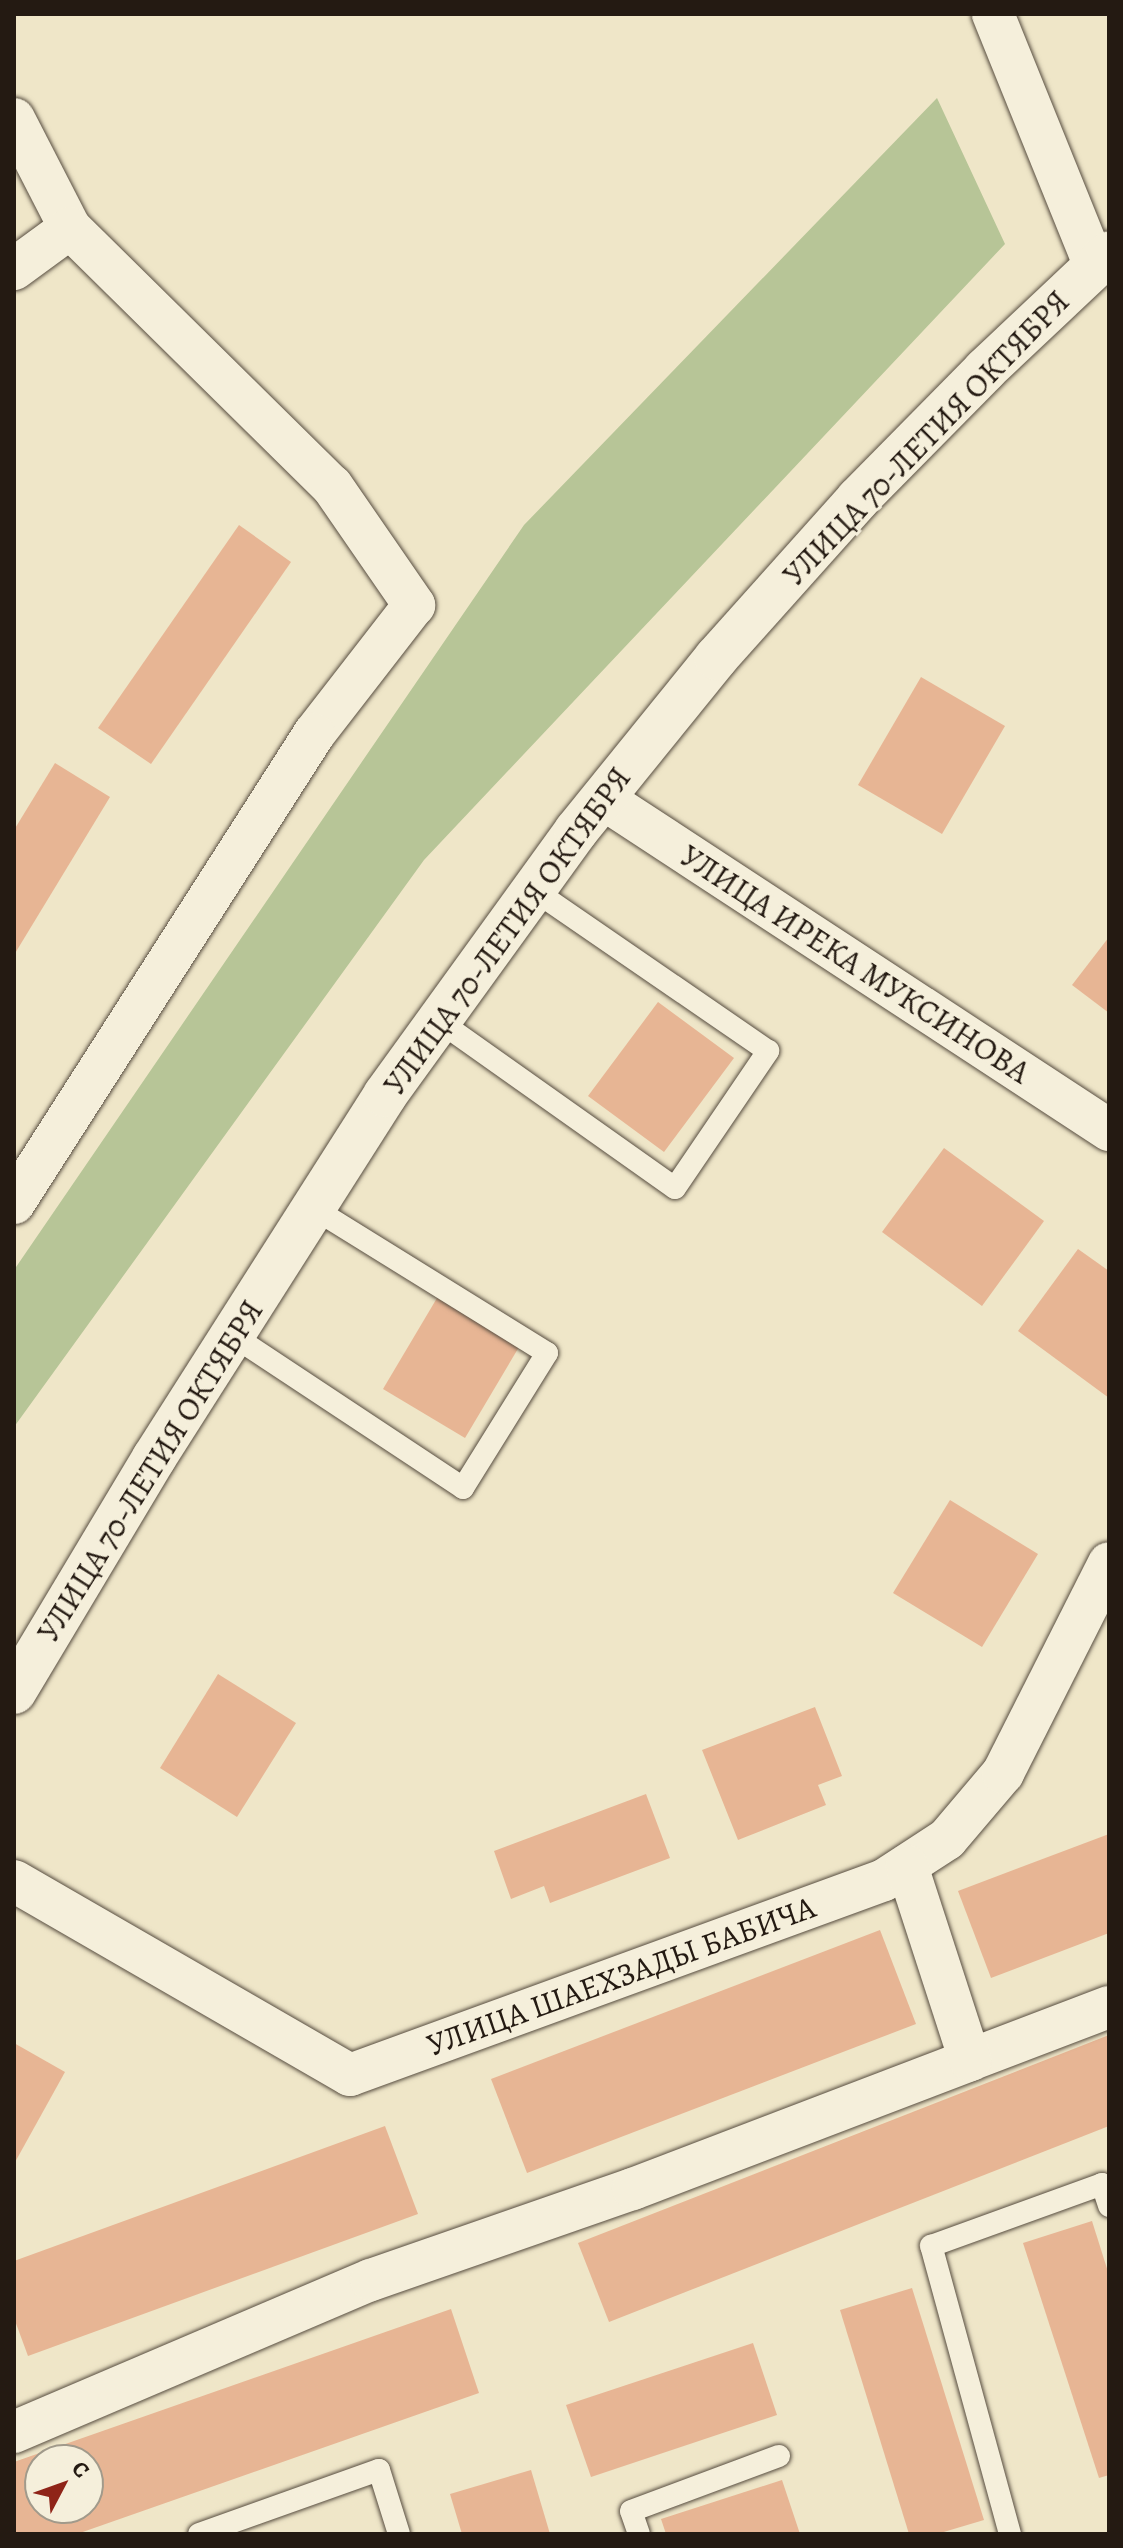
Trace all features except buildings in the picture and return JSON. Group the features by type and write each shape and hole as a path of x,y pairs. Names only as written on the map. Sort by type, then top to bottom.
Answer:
{"main road":[{"name":"УЛИЦА 70-ЛЕТИЯ ОКТЯБРЯ","path":"14,1692 232,1335 385,1095 602,798 716,658 858,499 985,370 1102,260"}],"street":[{"path":"993,14 1102,260"},
{"path":"14,119 70,228 210,362 332,486 414,605 314,734 14,1203"},
{"path":"14,269 70,228"},
{"name":"УЛИЦА ИРЕКА МУКСИНОВА","path":"602,798 1109,1130"},
{"name":"УЛИЦА ШАЕХЗАДЫ БАБИЧА","path":"14,1881 350,2075 884,1880 907,1866 947,1839 1003,1773 1109,1563"},
{"path":"907,1866 970,2060"},
{"path":"14,2432 371,2280 633,2189 1109,2007"}],"lane":[{"path":"439,1021 675,1188 768,1051 534,890"},
{"path":"232,1335 463,1488 547,1353 313,1208"},
{"path":"1010,2534 931,2246 1102,2184 1109,2206"},
{"path":"639,2534 631,2511 779,2456"},
{"path":"199,2534 379,2470 399,2534"}],"green space":[{"path":"937,98 1005,244 424,860 14,1427 14,1270 524,525"}]}
